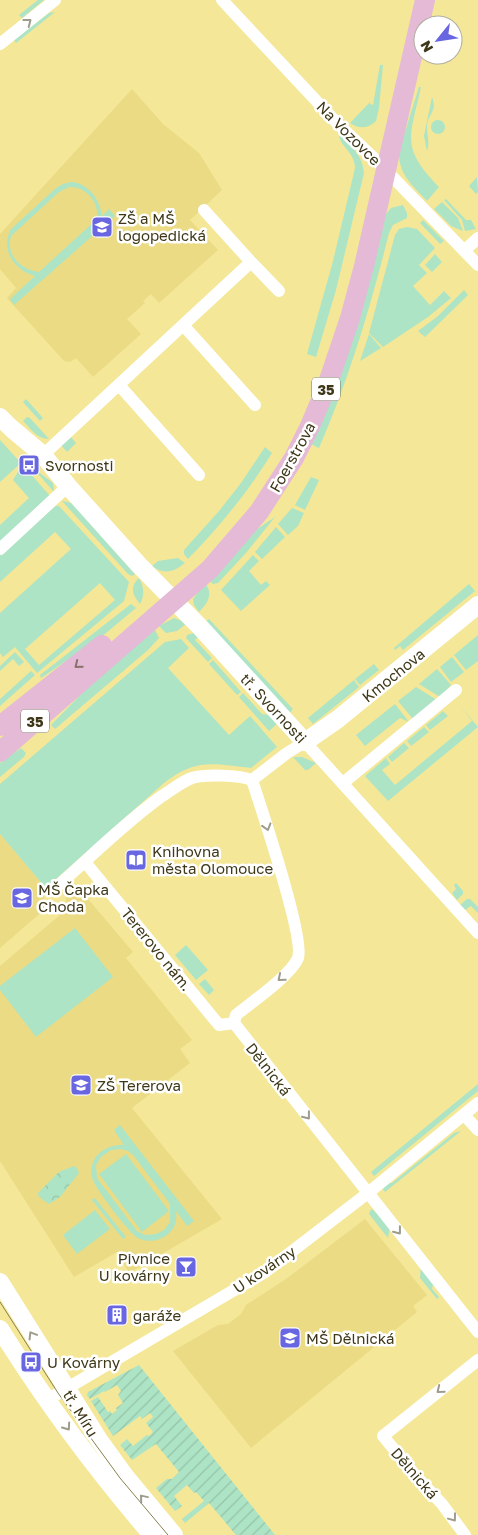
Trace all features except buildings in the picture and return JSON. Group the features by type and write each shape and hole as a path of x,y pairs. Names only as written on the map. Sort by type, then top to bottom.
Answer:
{"main road":[{"name":"Foerstrova","path":"381,165 412,0"},
{"name":"Foerstrova","path":"0,752 170,596 250,503 280,456 308,400 331,339 381,165 425,0"},
{"name":"Foerstrova","path":"0,726 81,662 170,596"}],"street":[{"path":"0,44 55,0"},
{"name":"Na Vozovce","path":"222,0 337,123 381,165 478,265"},
{"path":"204,210 279,291"},
{"path":"464,250 478,238"},
{"path":"0,405 31,434 43,455 251,262"},
{"path":"183,325 255,405"},
{"path":"119,385 199,475"},
{"name":"tř. Svornosti","path":"0,417 43,455 68,486 139,565 343,783 478,933"},
{"path":"0,549 68,486"},
{"name":"Kmochova","path":"305,742 338,719 478,605"},
{"path":"343,783 456,690"},
{"path":"54,889 148,806 186,780 209,776 252,780 287,753 305,742"},
{"path":"234,1023 236,1015 290,969 298,958 299,951 295,924 252,780"},
{"name":"Tererovo nám.","path":"85,862 219,1025 234,1023"},
{"name":"Dělnická","path":"234,1023 478,1332"},
{"name":"U kovárny","path":"47,1400 265,1272 368,1193 478,1103"},
{"path":"464,1115 478,1130"},
{"name":"tř. Míru","path":"0,1282 110,1457 174,1535"},
{"name":"tř. Míru","path":"0,1329 34,1383 102,1474 152,1535"},
{"name":"Dělnická","path":"465,1535 446,1508 416,1476 384,1436 478,1360"}],"shaded area":[{"name":"ZŠ a MŠ logopedická","path":"132,89 163,124 199,153 222,190 190,220 218,250 159,303 151,294 143,301 145,303 127,319 141,334 93,377 76,358 70,362 64,361 7,298 16,288 0,269 0,234"},
{"name":"MŠ Čapka Choda","path":"0,834 44,886 45,909 0,948"},
{"name":"ZŠ Tererova","path":"76,890 79,894 82,892 133,952 126,958 192,1040 180,1049 190,1063 132,1108 222,1219 129,1273 117,1252 74,1277 0,1161 0,966 67,909 63,904 67,900 65,899"},
{"name":"MŠ Dělnická","path":"365,1219 427,1295 413,1306 417,1312 251,1448 173,1351 218,1325 228,1324 241,1314 246,1305 286,1279"}],"green space":[{"path":"38,0 44,0 22,18 19,15"},
{"path":"55,12 16,43 14,40 49,13"},
{"path":"380,65 383,65 376,121 367,127 353,125 350,123 370,102 373,105"},
{"path":"419,87 421,87 412,130 411,141 413,151 418,162 439,187 427,201 403,173 399,159 399,151"},
{"path":"432,97 434,106 427,123 427,151 424,136"},
{"path":"438,120 443,122 445,127 443,132 438,134 433,132 431,127 433,122"},
{"path":"339,134 359,156 364,173 336,290 316,357 307,354 333,261 355,168 354,162"},
{"path":"477,177 478,192 476,194 469,186"},
{"path":"71,182 83,185 96,198 102,216 109,209 115,216 14,305 10,299 35,276 21,269 11,258 7,244 11,229 56,188","holes":["69,187 75,187 86,192 94,202 97,219 39,272 32,271 21,265 12,255 10,249 11,236 59,192"]},
{"path":"446,199 466,220 471,220 476,229 465,231 462,220 444,200"},
{"path":"442,202 458,218 463,231 451,226 434,209"},
{"path":"403,205 407,218 393,225 389,233 358,342 319,448 311,444 386,214 391,208"},
{"path":"423,220 444,241 440,244 420,223"},
{"path":"407,227 417,229 435,248 419,265 427,273 413,286 430,305 444,291 451,298 428,317 383,347 369,333 395,235 399,229"},
{"path":"435,254 442,262 432,272 425,265"},
{"path":"464,290 468,295 425,337 418,331 438,316"},
{"path":"369,334 381,348 360,361"},
{"path":"26,399 43,418 40,421 23,402"},
{"path":"27,417 49,439 38,435 23,421"},
{"path":"71,437 76,443 67,452 61,445"},
{"path":"0,440 21,463 0,482"},
{"path":"265,447 272,453 253,481 222,521 188,559 184,554 184,550 219,511 241,483"},
{"path":"31,466 53,483 54,492"},
{"path":"21,467 26,473 28,471 51,497 0,543 0,525 29,498 13,480"},
{"path":"311,477 319,480 305,510 295,505"},
{"path":"62,501 72,503 135,574 132,576 128,574"},
{"path":"55,506 59,506 129,582 124,601 37,673 15,647 3,657 0,653 0,613 71,549 55,532 0,582 0,555","holes":["100,583 115,600 39,665 25,649"]},
{"path":"292,508 304,513 298,526 288,535 278,524"},
{"path":"275,517 246,553 218,583 213,584 209,580 250,534"},
{"path":"276,527 285,537 262,559 255,552"},
{"path":"253,555 259,561 249,571 261,585 266,581 270,585 241,611 221,590"},
{"path":"178,558 185,563 177,569 161,571 152,566 158,561"},
{"path":"139,578 143,591 140,604 133,591 134,585"},
{"path":"205,583 208,587 209,595 205,606 199,612 194,605 193,599"},
{"path":"469,584 475,591 403,650 400,646 395,650 394,648"},
{"path":"131,604 136,608 100,638 41,678 40,675"},
{"path":"174,618 186,624 177,631 166,633 159,626"},
{"path":"209,619 293,709 288,715 206,621"},
{"path":"155,630 159,638 148,650 55,729 51,725 99,676"},
{"path":"194,633 198,637 195,640 212,658 208,662 186,638 187,635"},
{"path":"478,635 478,661 466,670 454,655"},
{"path":"181,639 189,648 168,668 229,735 250,716 277,747 251,768 215,764 196,766 176,775 164,783 47,887 44,886 0,834 0,784 165,642"},
{"path":"15,652 24,662 19,666 13,659 0,671 0,666"},
{"path":"452,657 464,672 451,682 440,667"},
{"path":"213,660 241,692 237,695 209,664"},
{"path":"374,664 379,670 360,685 355,679"},
{"path":"437,669 451,685 440,697 419,684"},
{"path":"31,671 35,675 0,706 0,699"},
{"path":"354,680 359,687 313,724 308,718"},
{"path":"416,687 437,700 413,719 398,701"},
{"path":"243,693 262,714 270,715 278,723 269,731 239,697"},
{"path":"395,704 409,722 400,718 365,746 356,735"},
{"path":"460,706 478,727 388,801 365,776 386,758 390,764 382,770 395,785 472,721"},
{"path":"443,711 448,716 430,730 426,725"},
{"path":"424,727 429,732 411,746 407,741"},
{"path":"404,743 409,748 392,762 388,757"},
{"path":"21,748 26,753 24,757 0,777 0,763"},
{"path":"293,757 302,757 316,763 308,770 305,770"},
{"path":"456,883 463,891 463,894 457,900 452,893 456,889 454,885"},
{"path":"467,899 470,899 478,907 478,913 471,906 465,910 460,905"},
{"path":"75,928 113,977 36,1037 0,990 0,986"},
{"path":"186,945 208,970 196,980 175,955"},
{"path":"205,979 214,990 209,995 199,984"},
{"path":"478,1084 478,1091 374,1176 371,1172"},
{"path":"120,1125 194,1221 187,1226 176,1211 174,1227 164,1237 153,1241 138,1238 134,1235 105,1199 92,1177 93,1163 100,1153 117,1145 124,1145 114,1130","holes":["121,1149 128,1151 170,1204 170,1222 164,1230 156,1234 145,1235 137,1231 97,1178 96,1165 101,1157 111,1150"]},
{"path":"461,1131 385,1192 382,1188 388,1183 392,1183 454,1133"},
{"path":"126,1154 169,1211 142,1232 99,1174"},
{"path":"74,1166 79,1173 60,1197 49,1204 39,1197 38,1193 59,1172"},
{"path":"95,1198 126,1237 123,1239 92,1200"},
{"path":"372,1209 390,1226 388,1238 369,1214"},
{"path":"95,1210 110,1229 77,1254 63,1235"},
{"path":"421,1265 434,1280 432,1289 439,1297 437,1299 420,1278"},
{"path":"139,1365 275,1535 236,1535 209,1503 185,1523 182,1519 204,1501 187,1485 174,1496 182,1506 175,1511 156,1488 167,1479 172,1479 179,1472 156,1444 132,1460 120,1445 127,1439 133,1446 147,1435 149,1436 153,1432 146,1423 153,1417 150,1413 142,1419 140,1416 113,1436 91,1401 98,1397 108,1412 110,1411 112,1414 123,1403 118,1395 121,1391 117,1385 90,1399 87,1395 88,1392"}],"tram line":[{"path":"0,1302 58,1393 120,1478 168,1535"}],"place":[{"name":"ZŠ a MŠ logopedická","path":"102,227"},
{"name":"Svornosti","path":"29,465"},
{"name":"Knihovna města Olomouce","path":"136,860"},
{"name":"MŠ Čapka Choda","path":"22,898"},
{"name":"ZŠ Tererova","path":"81,1085"},
{"name":"Pivnice U kovárny","path":"186,1267"},
{"name":"garáže","path":"117,1315"},
{"name":"MŠ Dělnická","path":"290,1338"},
{"name":"U Kovárny","path":"31,1362"}]}
